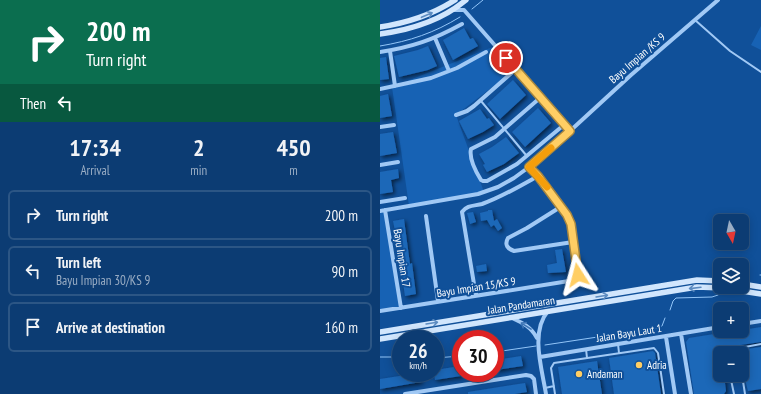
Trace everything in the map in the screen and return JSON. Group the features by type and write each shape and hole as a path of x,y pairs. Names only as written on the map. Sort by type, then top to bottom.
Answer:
{"main road":[{"path":"380,27 397,25 427,15 455,0"},
{"path":"380,34 398,32 430,22 453,10 466,0"},
{"path":"397,25 398,32"},
{"name":"Jalan Pandamaran","path":"380,332 697,280 713,281"},
{"path":"749,285 761,287"},
{"name":"Jalan Pandamaran","path":"380,339 697,287 722,288 761,294"}],"street":[{"path":"464,10 466,0"},
{"name":"Bayu Impian /KS 9","path":"380,211 478,194 498,187 514,178 529,167 631,75 718,0"},
{"path":"453,10 464,10 570,131"},
{"path":"380,52 422,43 436,38 462,24"},
{"path":"436,38 449,71"},
{"path":"390,50 395,86"},
{"path":"380,89 431,78 449,71 486,52"},
{"path":"456,115 467,111 481,101 516,69"},
{"path":"541,97 495,137 471,149 474,166 481,180 487,181 505,172 527,156 565,124"},
{"path":"380,127 394,125"},
{"path":"380,165 398,162"},
{"path":"529,167 562,206 571,224 573,242 514,251 507,246 506,241 508,238 562,206"},
{"path":"476,296 462,212 466,207 481,204 500,196 538,176"},
{"path":"380,202 405,198"},
{"name":"Bayu Impian 17","path":"385,210 401,308"},
{"path":"426,216 438,302"},
{"name":"Bayu Impian 15/KS 9","path":"380,311 574,280 578,275 573,242"},
{"path":"546,394 538,338 540,324 548,311"},
{"path":"510,317 533,330 538,338"},
{"path":"749,323 761,321"},
{"name":"Jalan Bayu Laut 1","path":"540,357 713,328"},
{"path":"681,334 691,394"},
{"path":"666,337 675,394"},
{"path":"405,394 431,392 526,375 534,379 536,394"}],"lane":[{"path":"695,20 730,51 761,72"},
{"path":"481,101 527,156"},
{"path":"618,344 619,353"},
{"path":"745,346 761,344"},
{"path":"555,394 551,368 554,363 654,348 658,351 664,394"},
{"path":"586,349 587,358"},
{"path":"731,382 734,394"},
{"path":"743,382 745,394"},
{"path":"545,388 554,386"}],"shaded area":[{"path":"761,26 761,50 751,45"},
{"path":"495,46 516,69 456,115 484,192 409,206 392,87"},
{"path":"385,210 401,308 380,311 380,211"}],"building":[{"path":"464,28 470,39 473,38 478,46 453,60 443,40"},
{"path":"428,46 437,66 428,70 399,77 394,56"},
{"path":"386,57 389,79 380,80 380,58"},
{"path":"513,80 526,95 500,119 487,104"},
{"path":"388,94 392,116 380,118 380,96"},
{"path":"538,108 551,123 525,147 512,132"},
{"path":"480,109 487,119 489,118 494,125 468,139 459,121"},
{"path":"393,132 397,153 380,156 380,134"},
{"path":"506,137 519,153 504,164 487,172 483,165 485,164 479,154"},
{"path":"398,169 399,178 391,180 393,192 380,194 380,172"},
{"path":"492,210 494,221 497,219 502,228 498,231 494,225 491,227 487,220 481,221 480,213"},
{"path":"473,212 476,222 470,224 467,213"},
{"path":"404,219 416,294 405,296 402,276 404,276 393,221"},
{"path":"562,249 566,272 548,273 547,265 557,263 555,250"},
{"path":"486,264 487,271 477,272 476,266"},
{"path":"761,327 761,342 734,346 713,346 713,382 725,382 726,391 724,394 694,394 686,342 689,338 713,334 713,338 749,338 749,329"},
{"path":"761,347 761,389 748,391 746,382 749,382 749,349"},
{"path":"653,351 655,353 661,394 614,394 609,358"},
{"path":"521,356 523,366 504,369 504,359"},
{"name":"Andaman","path":"597,361 602,394 562,394 558,367"},
{"path":"452,367 452,377 444,379 444,369"},
{"path":"392,377 392,382 421,382 380,389 380,379"},
{"path":"525,383 527,392 515,394 468,394 468,392"}],"waterway":[{"path":"472,9 483,0"},
{"path":"380,46 402,42 422,36 441,28 460,17"},
{"path":"670,310 673,301 676,298 712,297 718,295"},
{"path":"545,345 657,328 662,326 665,318"},
{"path":"504,351 536,346"},
{"path":"380,357 392,357"},
{"path":"444,357 452,357"}],"slow traffic":[{"path":"547,187 529,167 551,148"}],"place":[{"name":"Adria","path":"639,365"},
{"name":"Andaman","path":"579,374"}],"route":[{"path":"506,58 570,131 529,167 562,206 567,215 571,224 578,275"}]}
